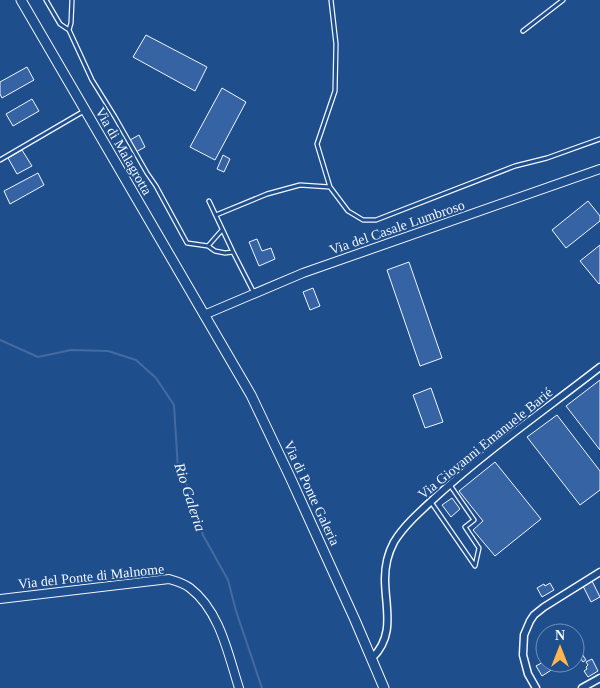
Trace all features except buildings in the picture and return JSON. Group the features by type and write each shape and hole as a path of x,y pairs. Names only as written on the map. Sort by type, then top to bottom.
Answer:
{"main road":[{"name":"Via di Malagrotta","path":"21,0 204,315"},
{"name":"Via di Ponte Galeria","path":"204,315 250,396 293,485 384,688"}],"street":[{"name":"Via del Casale Lumbroso","path":"204,315 320,266 600,169"},
{"name":"Via Giovanni Emanuele Barié","path":"372,658 382,644 386,629 388,614 385,572 395,540 407,525 450,484 600,367"},
{"path":"536,688 526,670 523,655 524,635 531,620 544,607 600,572"},
{"name":"Via del Ponte di Malnome","path":"0,599 169,579 189,587 207,604 216,621 239,688"},
{"path":"582,688 600,678"}],"lane":[{"path":"46,0 60,24 69,30 92,80 156,186 187,243 208,246 215,251 232,252"},
{"path":"69,30 72,0"},
{"path":"331,0 336,44 335,91 317,144 330,187 348,211 363,220 376,220 515,166 547,158 600,139"},
{"path":"523,31 563,0"},
{"path":"0,160 85,111"},
{"path":"216,215 267,194 300,185 330,187"},
{"path":"209,202 232,252 254,293"},
{"path":"208,246 222,230"},
{"path":"431,502 474,566 479,548 465,527 474,520 450,484"}],"waterway":[{"name":"Rio Galeria","path":"0,340 38,357 71,350 108,351 136,360 156,378 174,405 178,469 189,489 203,535 228,580 236,611 262,688"}]}
